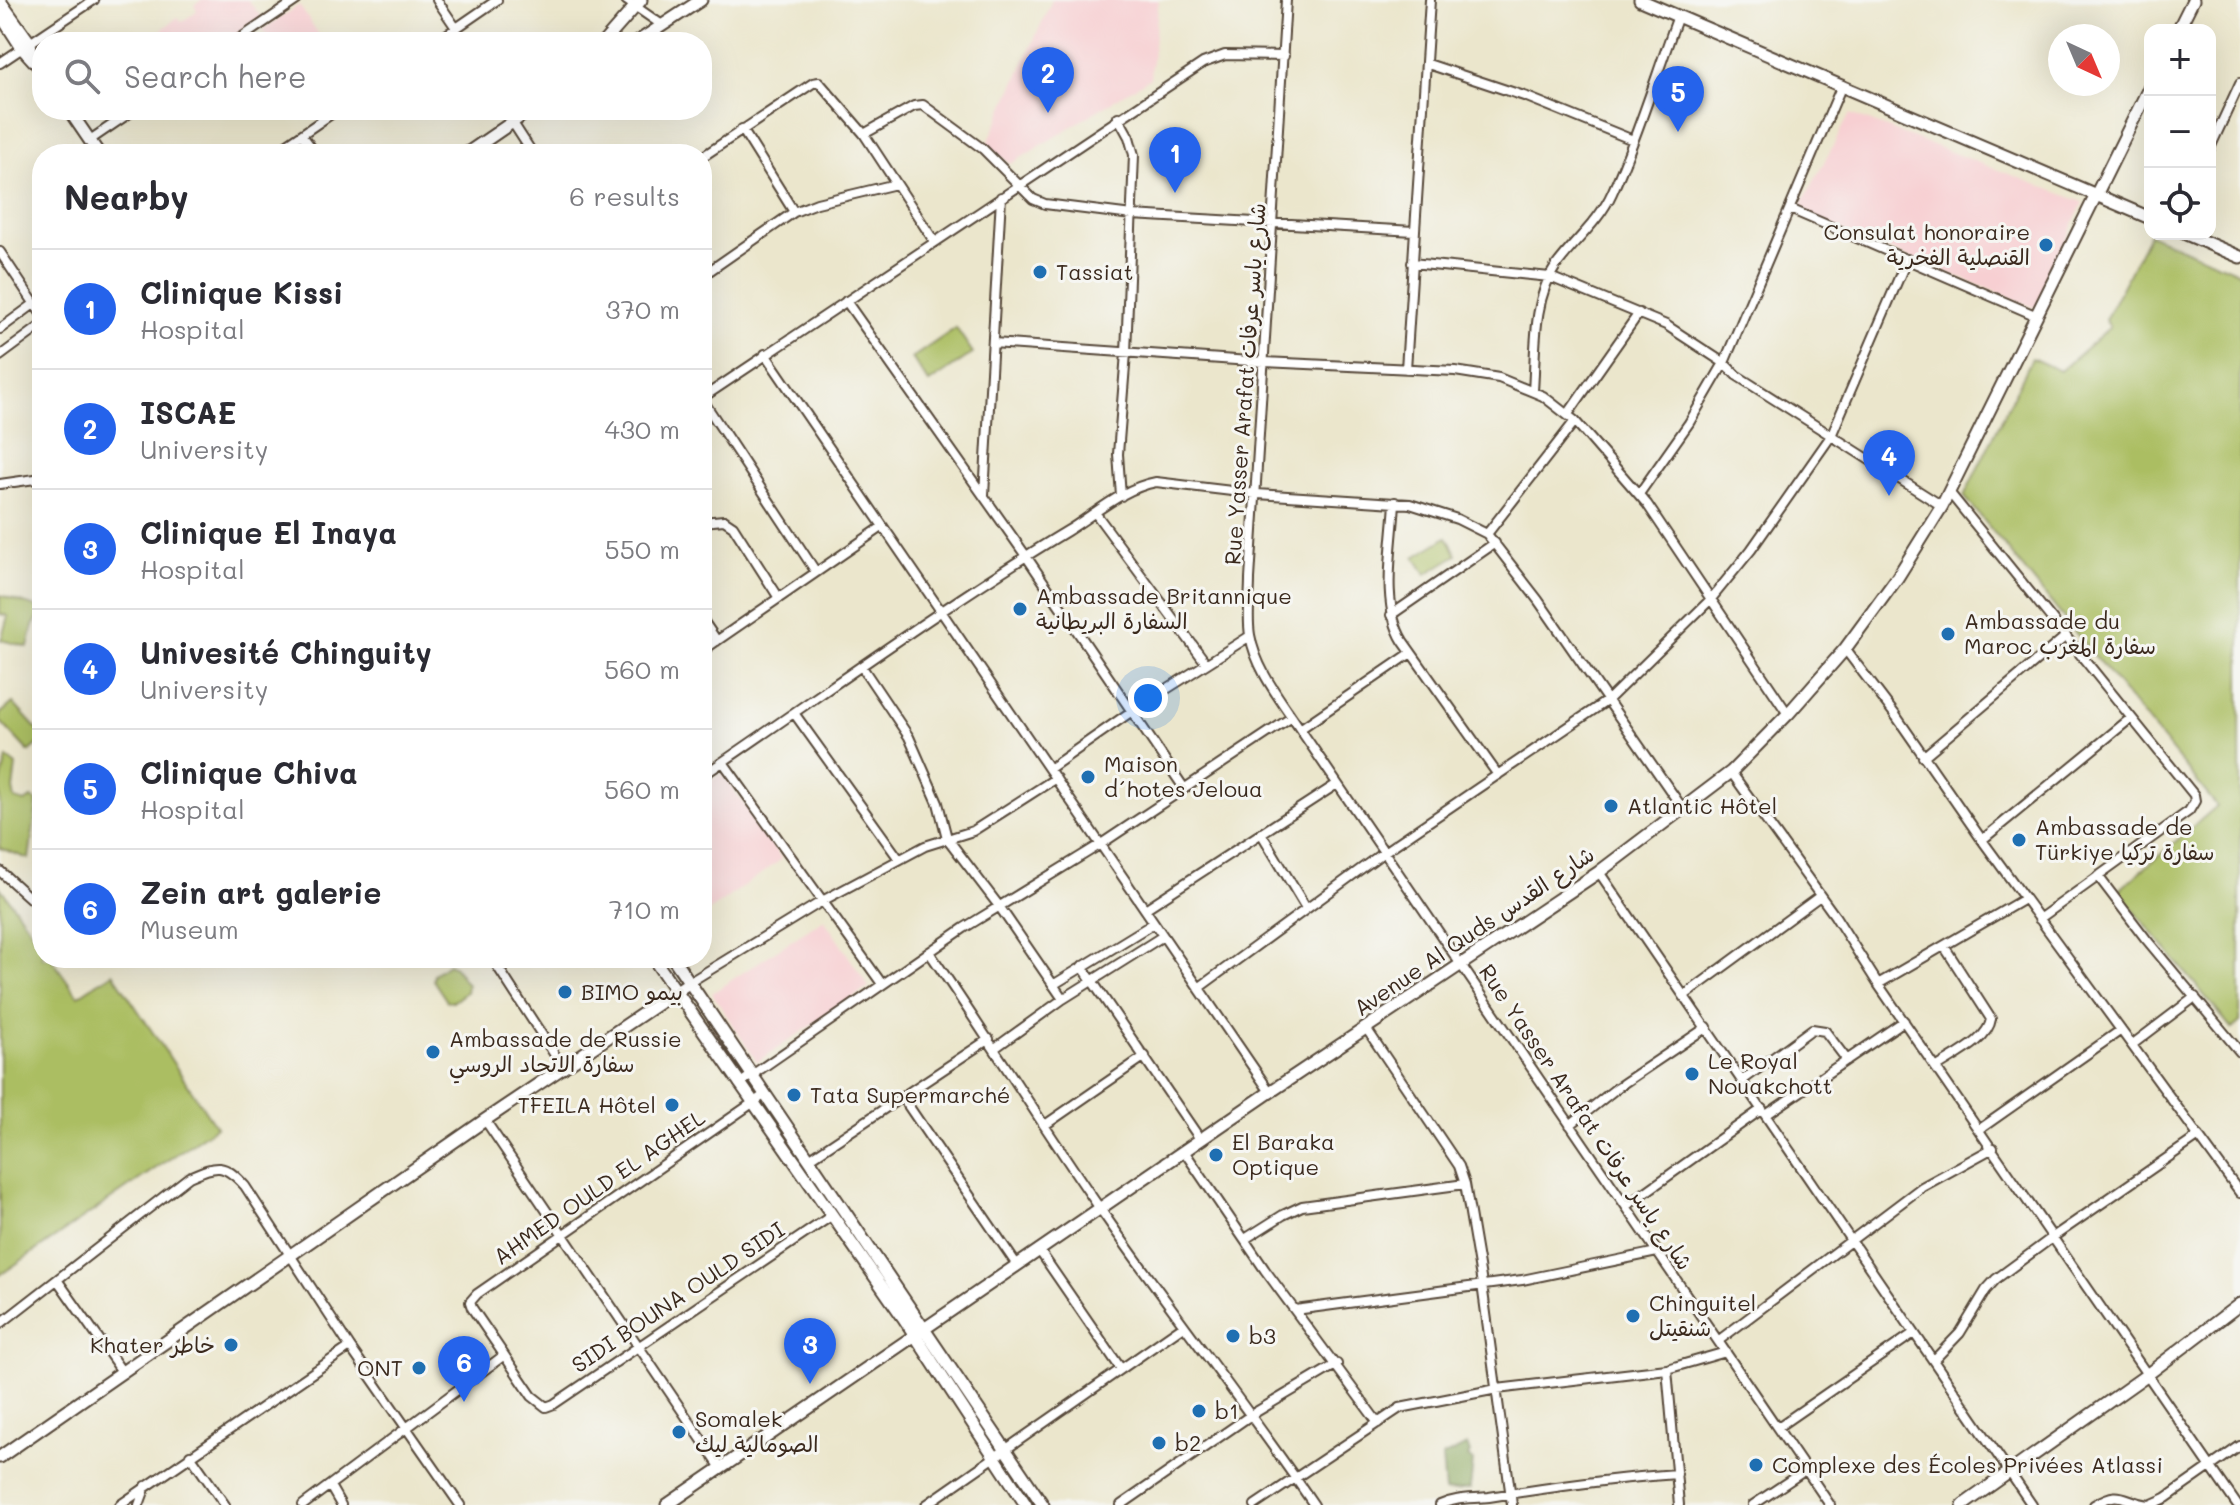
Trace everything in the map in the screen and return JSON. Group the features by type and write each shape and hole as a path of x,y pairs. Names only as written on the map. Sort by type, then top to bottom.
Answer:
{"street":[{"path":"51,32 94,0"},
{"path":"250,32 297,0"},
{"path":"437,0 456,28"},
{"path":"450,32 497,0"},
{"path":"652,32 701,0"},
{"name":"Rue Yasser Arafat شارع ياسر عرفات","path":"1286,0 1250,579 1250,636 1263,671 1300,729 1830,1505"},
{"path":"1406,369 1430,0"},
{"path":"1640,0 2144,215"},
{"path":"2181,24 2193,0"},
{"path":"0,1 32,55"},
{"path":"612,32 635,2 662,25"},
{"path":"0,14 28,49"},
{"path":"1533,391 1540,308 1550,277 1611,196 1678,16"},
{"path":"0,63 32,46"},
{"path":"712,391 1118,117 1216,57 1233,54 1284,56"},
{"path":"1428,64 1527,97 1633,140"},
{"path":"712,150 819,82 864,134 934,241"},
{"path":"2216,135 2240,83"},
{"path":"1639,494 1682,434 1724,363 1842,85"},
{"name":"Avenue Al Quds شارع القدس","path":"667,1505 1200,1139 1599,872 1731,772 1845,649 1897,578 1942,506 2145,96"},
{"path":"864,134 914,106 923,105 983,149 1033,199 1045,204 1132,215 1414,231"},
{"path":"1118,117 1134,155 1126,353 1118,454 1121,496"},
{"path":"76,120 93,144"},
{"path":"90,140 119,120"},
{"path":"288,144 323,120"},
{"path":"481,144 517,120"},
{"path":"513,123 527,144"},
{"path":"742,129 794,212"},
{"path":"302,135 309,144"},
{"path":"712,269 794,212 817,203 896,184"},
{"path":"984,496 1001,197"},
{"path":"1790,209 2037,316"},
{"path":"2200,240 2240,257"},
{"path":"0,252 32,301"},
{"path":"1200,987 1384,852 1608,700 1711,599 1751,550 1831,436 1907,259"},
{"path":"1412,263 1550,277 1666,325 1724,363 1736,375 1942,506"},
{"path":"846,301 1026,556 1184,788"},
{"path":"0,329 32,305"},
{"path":"1487,534 1572,417 1639,313"},
{"path":"0,356 32,332"},
{"path":"993,343 1475,374 1499,378 1533,391 1572,417 1639,494 1788,714"},
{"path":"765,354 1270,1092"},
{"path":"712,413 816,572"},
{"path":"0,484 32,479"},
{"path":"712,769 1026,556 1121,496 1141,485 1156,482 1257,494 1395,502 1440,513 1487,534 1683,809"},
{"path":"1949,492 2190,789 2195,801 2189,811 2039,919"},
{"path":"1395,502 1391,615 1411,653 1498,775"},
{"path":"1096,514 1206,663"},
{"path":"712,521 724,520 733,526 779,598"},
{"path":"712,644 882,527"},
{"path":"1391,615 1495,543"},
{"path":"712,634 717,641"},
{"path":"1049,769 1132,711 1250,636"},
{"path":"1923,757 2066,636"},
{"path":"1845,649 2240,1193"},
{"path":"1300,729 1411,653"},
{"path":"862,667 909,737 938,803 947,838 999,906 1063,999"},
{"path":"794,713 899,859"},
{"path":"739,1084 929,952 1101,844 1292,717"},
{"path":"1982,840 2131,718"},
{"path":"723,762 882,984"},
{"path":"1731,772 1820,896 2237,1505"},
{"path":"0,1457 485,1120 690,982 824,900 899,859 994,820 1056,778"},
{"path":"1145,909 1337,784"},
{"path":"1261,833 1306,908"},
{"path":"0,871 32,900"},
{"path":"1599,872 2032,1505"},
{"path":"2098,876 2240,1052"},
{"path":"1685,995 1820,896"},
{"path":"1878,984 2024,899"},
{"path":"1053,985 1154,923"},
{"path":"995,1048 1063,999 1163,936"},
{"path":"1936,1068 1983,1035 1991,1019 1944,946"},
{"path":"929,952 1099,1208 1314,1505"},
{"path":"1082,966 1200,1139"},
{"path":"498,968 564,1069"},
{"path":"659,968 831,1216 920,1332 1043,1505"},
{"path":"680,968 809,1159 1026,1505"},
{"path":"2133,1044 2195,997"},
{"path":"1626,1206 1904,1021"},
{"path":"1570,1125 1618,1087 1707,1027"},
{"path":"1366,1028 1459,1166 1465,1184 1512,1505"},
{"path":"1743,1080 1812,1029 1825,1031 1847,1060"},
{"path":"1980,1129 2121,1030"},
{"path":"809,1159 989,1039"},
{"path":"1045,1125 1145,1056"},
{"name":"AHMED OULD EL AGHEL","path":"503,1356 470,1302 477,1294 764,1095"},
{"path":"903,1098 1017,1265"},
{"path":"485,1120 721,1468"},
{"path":"1934,1360 1960,1333 1996,1279 2199,1136"},
{"path":"1718,1341 1922,1187 1993,1148"},
{"path":"1184,1151 1378,1423"},
{"path":"0,1324 189,1177 212,1167 230,1170 245,1186 350,1347 460,1505"},
{"path":"1245,1239 1302,1206 1465,1184"},
{"name":"SIDI BOUNA OULD SIDI","path":"503,1356 532,1396 546,1407 554,1404 831,1216"},
{"path":"1039,1250 1121,1369"},
{"path":"1295,1310 1586,1269 1657,1252"},
{"path":"58,1281 123,1373"},
{"path":"1963,1505 2148,1374 2240,1304"},
{"path":"926,1505 1183,1326"},
{"path":"1778,1427 1914,1333"},
{"path":"120,1505 350,1347"},
{"path":"1255,1505 1400,1408 1497,1389 1667,1369 1726,1352"},
{"path":"303,1505 503,1356"},
{"path":"1121,1505 1251,1415 1337,1364"},
{"path":"1667,1369 1679,1505"},
{"path":"2094,1505 2111,1495 2122,1495 2150,1505 2166,1498 2240,1446"},
{"path":"190,1455 225,1505"},
{"path":"1753,1505 1807,1469"},
{"path":"1440,1505 1455,1499 1489,1497 1616,1478 1677,1474"},
{"path":"139,1505 146,1486"},
{"path":"330,1486 341,1505"}],"shaded area":[{"path":"202,0 248,0 263,19 244,32 159,32 178,17 182,22 197,11 194,5"},
{"path":"1052,0 1159,0 1150,78 1011,164 986,147"},
{"path":"299,5 317,32 264,32 262,30"},
{"path":"1850,114 2083,202 2036,308 1797,213"},
{"path":"722,773 782,859 712,909 712,780"},
{"path":"824,919 869,987 757,1062 712,993"}],"green space":[{"path":"2146,240 2163,240 2240,273 2240,1022 2232,1029 2118,891 2217,806 1964,496 2032,358 2060,371 2110,327 2105,320"},
{"path":"956,328 973,353 929,383 912,358"},
{"path":"1447,537 1457,555 1426,574 1415,557"},
{"path":"0,595 32,606 28,647 1,640 8,616 0,614"},
{"path":"13,703 32,724 32,749 29,752 0,721 0,714"},
{"path":"7,758 16,765 15,799 25,802 32,799 29,859 0,848 0,787"},
{"path":"0,887 32,932 32,968 58,968 78,996 113,973 216,1127 0,1275"},
{"path":"442,968 456,968 467,985 466,992 454,1001 447,1001 433,980 434,974"},
{"path":"1467,1445 1468,1457 1473,1461 1470,1489 1445,1492 1442,1457"}],"place":[{"name":"ISCAE","path":"1048,113"},
{"name":"Clinique Chiva","path":"1678,132"},
{"name":"Clinique Kissi","path":"1175,193"},
{"name":"Consulat honoraire القنصلية الفخرية","path":"2046,245"},
{"name":"Tassiat","path":"1040,272"},
{"name":"Univesité Chinguity","path":"1889,496"},
{"name":"Ambassade Britannique السفارة البريطانية","path":"1020,609"},
{"name":"Ambassade du Maroc سفارة المغرب","path":"1948,634"},
{"name":"Maison d´hotes Jeloua","path":"1088,777"},
{"name":"Atlantic Hôtel","path":"1611,806"},
{"name":"Ambassade de Türkiye سفارة تركيا","path":"2019,840"},
{"name":"BIMO بيمو","path":"565,992"},
{"name":"Ambassade de Russie سفارة الاتحاد الروسي","path":"433,1052"},
{"name":"Le Royal Nouakchott","path":"1692,1074"},
{"name":"Tata Supermarché","path":"794,1095"},
{"name":"TFEILA Hôtel","path":"672,1105"},
{"name":"El Baraka Optique","path":"1216,1155"},
{"name":"Chinguitel شنقيتل","path":"1633,1316"},
{"name":"b3","path":"1233,1336"},
{"name":"Khater خاطر","path":"231,1345"},
{"name":"ONT","path":"419,1368"},
{"name":"Clinique El Inaya","path":"810,1384"},
{"name":"Zein art galerie","path":"464,1402"},
{"name":"b1","path":"1199,1411"},
{"name":"Somalek الصومالية ليك","path":"679,1432"},
{"name":"b2","path":"1159,1443"},
{"name":"Complexe des Écoles Privées Atlassi","path":"1756,1465"}]}
